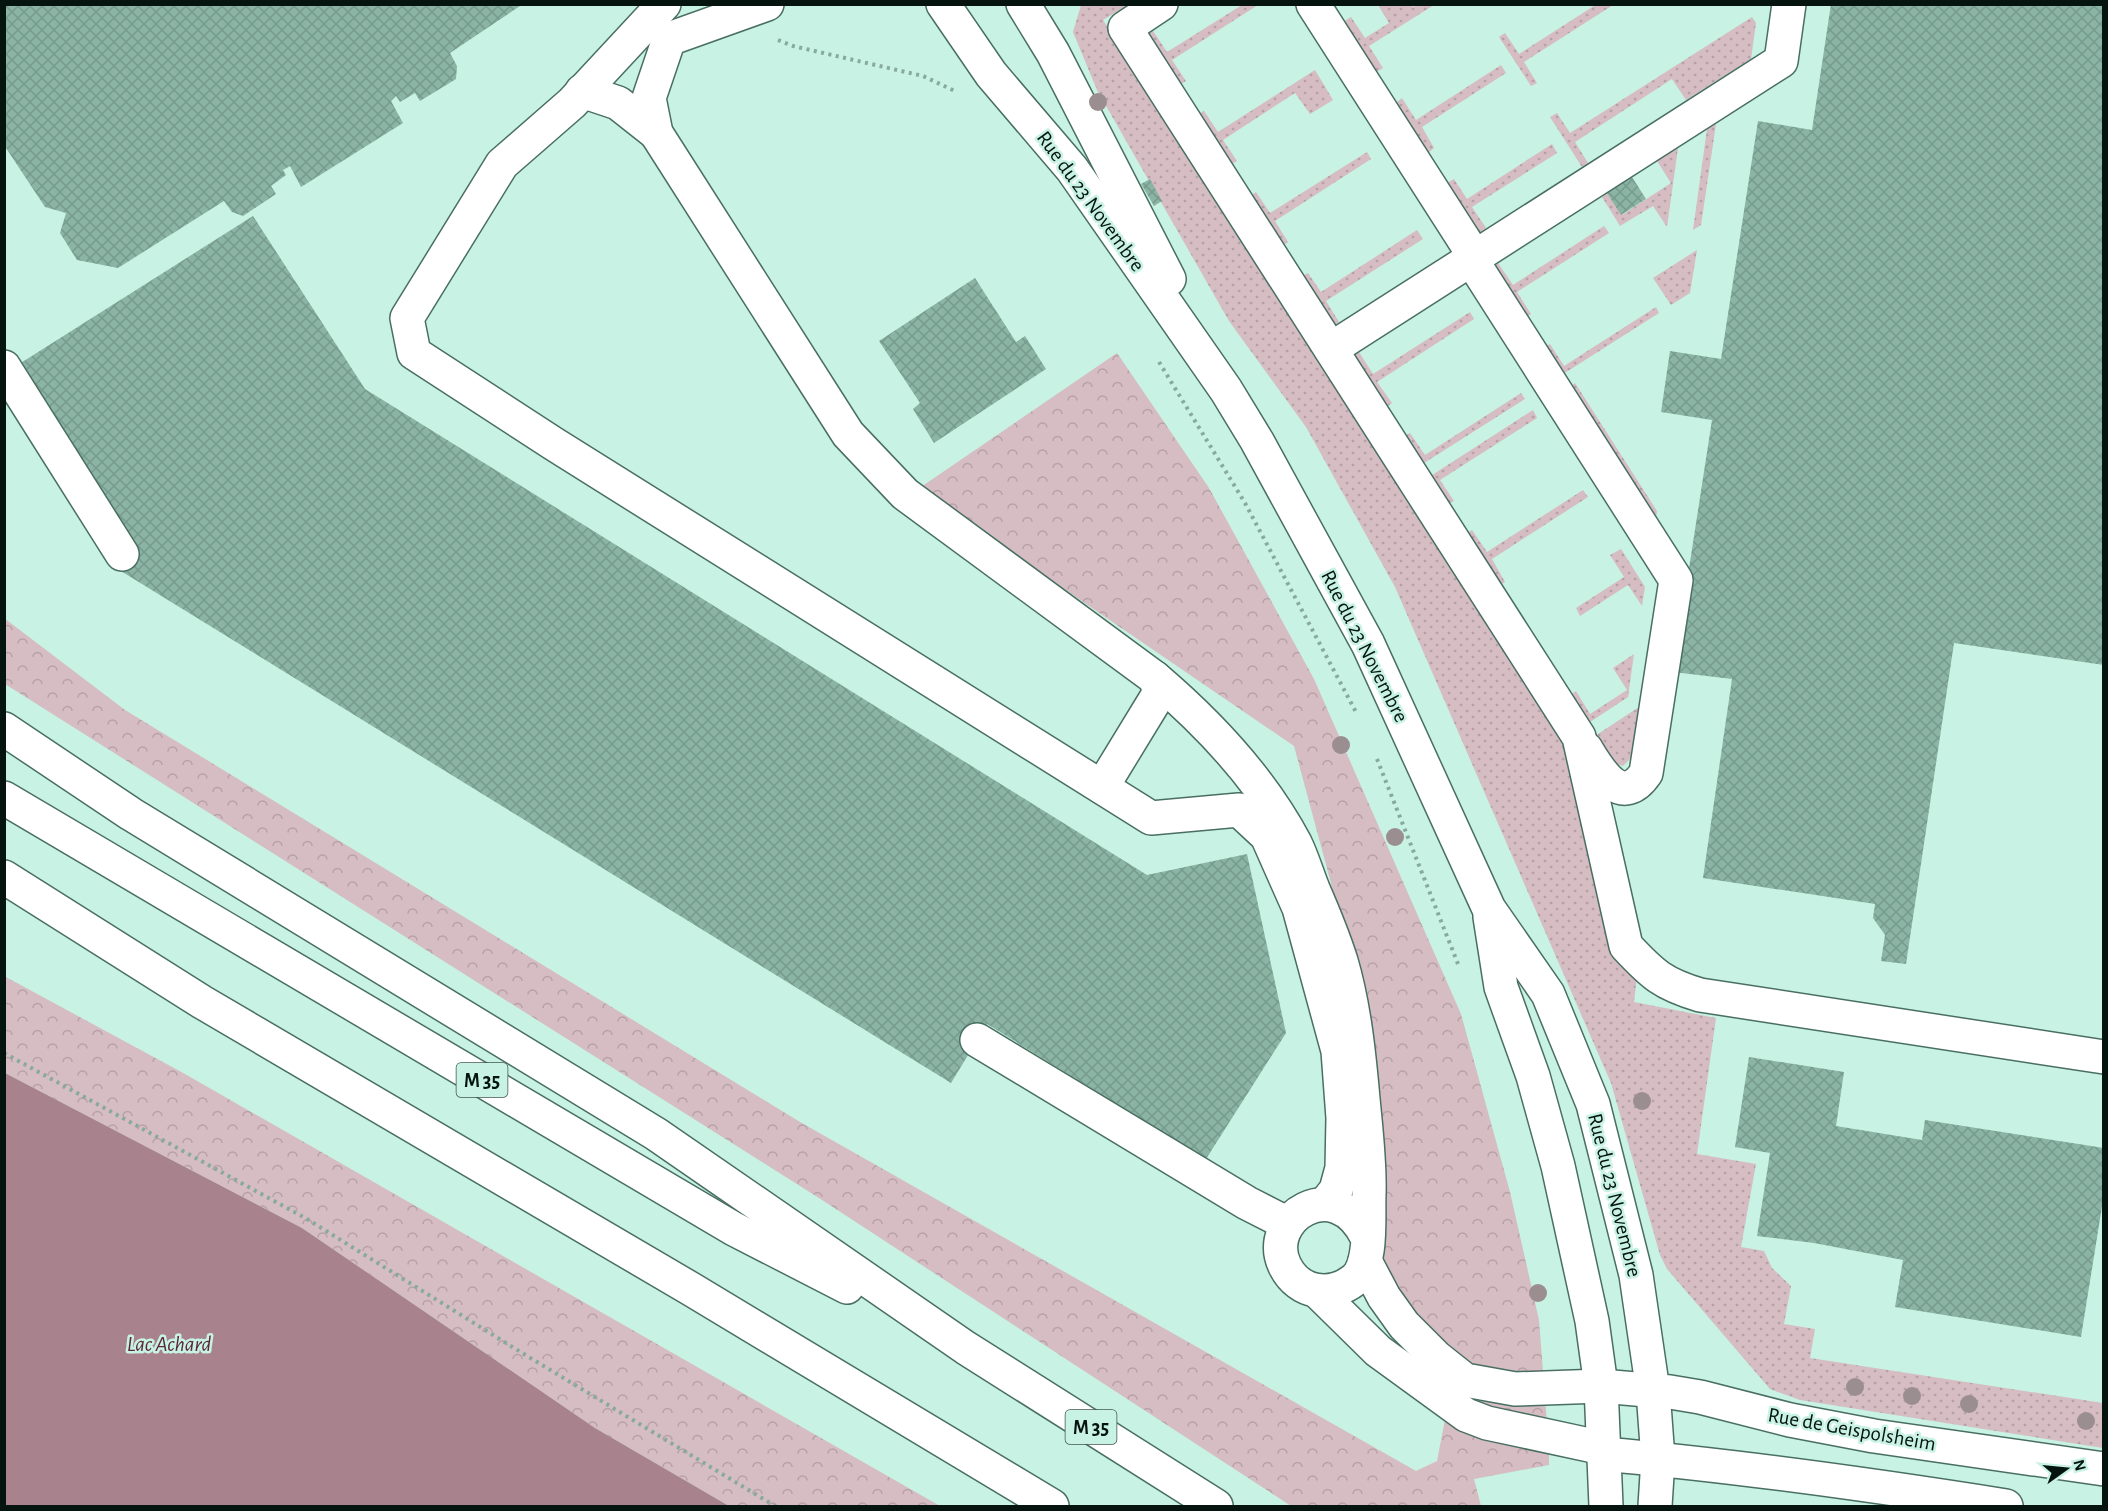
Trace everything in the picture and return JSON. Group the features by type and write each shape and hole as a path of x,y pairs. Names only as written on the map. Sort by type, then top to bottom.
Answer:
{"main road":[{"path":"664,4 582,91 502,164 407,318 414,353 554,444 1151,818 1239,810 1267,836 1299,908 1338,1051 1343,1118 1342,1168 1336,1190 1325,1204"},
{"path":"656,133 650,98 669,39 767,4"},
{"name":"Rue du 23 Novembre","path":"1023,4 1053,53 1226,390"},
{"path":"1161,4 1125,28 1608,782 1617,786 1634,785 1642,780 1646,773 1676,580 1313,4"},
{"path":"1330,349 1781,60 1789,4"},
{"name":"Rue du 23 Novembre","path":"946,10 991,74 1072,169 1226,390 1257,441 1368,644 1489,909 1548,994 1593,1104 1636,1275 1653,1391 1658,1459 1656,1506"},
{"path":"582,91 618,103 656,133 848,434 905,494 1155,678 1213,732 1260,788 1295,843 1341,962 1357,1036 1370,1166 1366,1249 1357,1277 1345,1286 1332,1291 1317,1291 1304,1286 1292,1277 1284,1265 1281,1251 1282,1237 1288,1224 1298,1213 1311,1206 1325,1204 1339,1207 1351,1214 1361,1224 1366,1249"},
{"path":"4,368 122,554"},
{"path":"1102,787 1160,692 1155,678"},
{"path":"4,729 131,814 656,1134 966,1348"},
{"path":"1579,737 1626,946 1649,971 1674,987 1701,995 2103,1056"},
{"name":"M 35","path":"4,798 734,1229 966,1348 1216,1506"},
{"path":"4,877 202,1002 691,1289 1052,1506"},
{"name":"Rue du 23 Novembre","path":"1489,909 1501,987 1533,1076 1561,1177 1592,1321 1601,1386 1606,1506"},
{"path":"977,1040 1246,1203 1288,1224"},
{"name":"Rue de Geispolsheim","path":"1366,1249 1384,1297 1404,1325 1436,1357 1465,1380 1515,1389 1601,1386 1700,1397 1790,1420 1874,1436 2103,1469"},
{"path":"1317,1291 1378,1351 1466,1415 1487,1423 1603,1451 2006,1506"}],"path":[{"path":"775,39 793,46 923,76 963,94"},
{"path":"1153,352 1245,503 1357,715"},
{"path":"1377,757 1460,969"},
{"path":"4,1053 307,1219 775,1506"}],"green space":[{"path":"1597,4 1613,5 1524,62 1537,83 1531,86 1499,37 1505,33 1519,54"},
{"path":"1081,5 1128,5 1103,20 1563,739 1637,976 1634,1002 1716,1018 1697,1154 1756,1164 1741,1247 1764,1251 1772,1268 1791,1286 1784,1324 1815,1329 1810,1358 2103,1403 2103,1448 1800,1400 1770,1389 1667,1269 1660,1255 1611,1083 1395,587 1306,427 1229,321 1097,90 1073,32"},
{"path":"1242,5 1258,5 1172,60 1186,81 1178,86 1146,35 1153,31 1167,52"},
{"path":"1378,5 1411,5 1413,7 1434,5 1369,46 1383,68 1376,72 1343,22 1351,17 1365,38 1389,23"},
{"path":"1752,17 1756,23 1751,59 1686,100 1672,79 1575,142 1588,163 1582,167 1550,117 1557,113 1570,133"},
{"path":"1501,65 1506,73 1422,127 1434,148 1428,153 1396,103 1402,98 1416,120"},
{"path":"1315,70 1333,100 1310,114 1295,93 1223,140 1237,161 1229,166 1197,115 1204,111 1218,132"},
{"path":"1716,124 1701,225 1693,230 1707,129"},
{"path":"1552,144 1557,153 1472,207 1486,228 1479,233 1447,183 1454,179 1467,199"},
{"path":"1678,148 1667,227 1653,206 1620,226 1602,197 1607,193 1622,215 1671,183 1657,161"},
{"path":"1367,152 1371,159 1275,221 1288,242 1281,246 1250,196 1256,192 1270,213"},
{"path":"1604,226 1609,233 1517,292 1531,314 1523,319 1491,268 1498,263 1513,285"},
{"path":"1417,230 1423,239 1326,301 1339,322 1332,327 1301,277 1308,273 1321,292"},
{"path":"1697,250 1690,293 1671,305 1653,278"},
{"path":"1656,307 1659,313 1560,376 1543,348 1550,344 1564,366"},
{"path":"1470,312 1474,319 1377,382 1392,403 1385,408 1352,357 1359,352 1373,374"},
{"path":"1117,353 1209,488 1314,679 1461,1014 1510,1192 1539,1320 1549,1449 1549,1465 1474,1479 1481,1506 1291,1506 819,1198 5,684 4,618 125,710 800,1122 1416,1471 1437,1461 1457,1357 1405,1314 1384,1268 1383,1205 1372,1035 1294,746 918,489"},
{"path":"1575,383 1657,511 1655,524 1568,388"},
{"path":"1521,393 1525,399 1421,465 1403,437 1410,433 1425,455"},
{"path":"1533,410 1537,418 1440,480 1454,501 1447,505 1429,477"},
{"path":"1583,490 1588,497 1492,559 1505,582 1498,586 1466,534 1472,530 1487,552"},
{"path":"1621,549 1645,587 1642,606 1628,585 1580,616 1576,608 1624,577 1610,555"},
{"path":"1634,654 1628,697 1587,724 1569,696 1576,691 1590,714 1627,690 1613,668"},
{"path":"1639,707 1632,757 1623,766 1612,762 1595,736"},
{"path":"4,976 185,1074 940,1506 729,1506 595,1428 302,1228 5,1073"}],"water":[{"name":"Lac Achard","path":"5,1073 302,1228 595,1428 729,1506 5,1506"}],"building":[{"path":"4,4 523,4 450,53 457,66 456,79 420,101 415,93 400,102 396,96 391,101 403,123 301,187 290,166 283,170 286,175 271,186 276,194 243,216 232,212 224,201 118,268 77,260 60,233 66,213 45,207 4,145"},
{"path":"1831,4 2104,4 2104,665 1954,643 1906,964 1881,961 1885,935 1873,918 1875,904 1703,878 1732,679 1673,672 1712,420 1661,412 1670,351 1721,359 1758,121 1812,130"},
{"path":"1632,177 1646,199 1621,215 1607,193"},
{"path":"1150,179 1162,201 1154,206 1141,184"},
{"path":"253,216 365,389 1147,875 1247,854 1286,1033 1206,1159 987,1024 951,1083 116,568 16,366"},
{"path":"975,278 1016,342 1025,336 1046,369 934,443 913,409 920,403 879,341"},
{"path":"1749,1057 1844,1072 1836,1126 1922,1140 1925,1120 2104,1148 2104,1194 2081,1337 1895,1307 1903,1260 1814,1243 1757,1236 1770,1153 1735,1147"}]}
